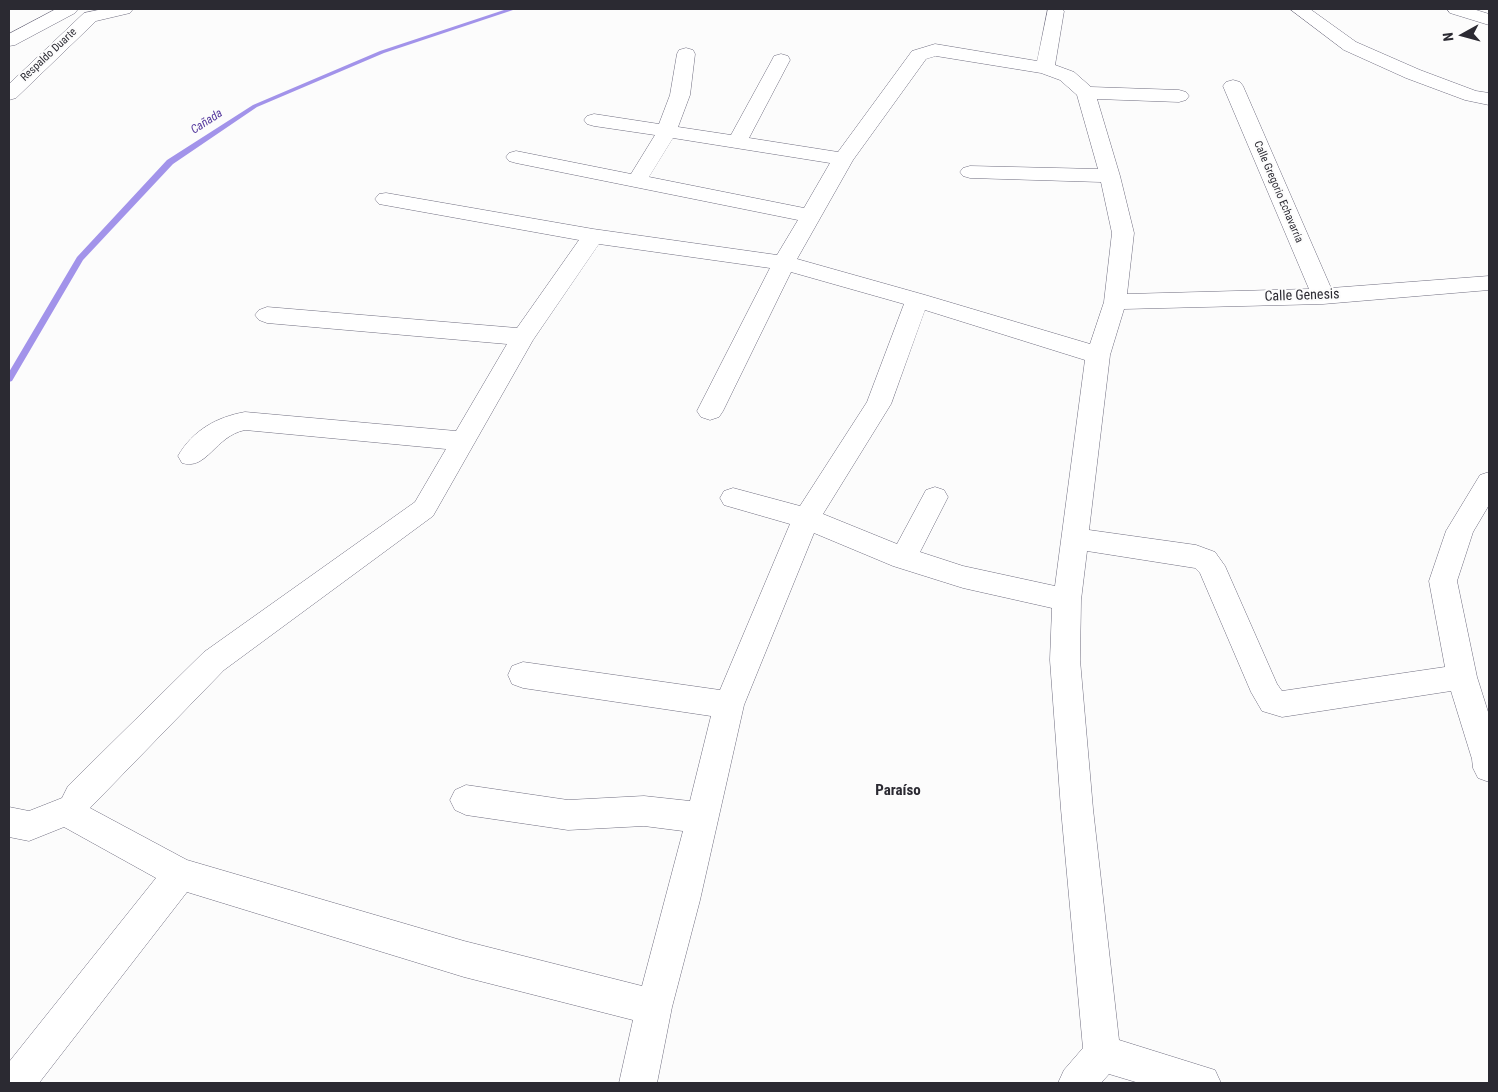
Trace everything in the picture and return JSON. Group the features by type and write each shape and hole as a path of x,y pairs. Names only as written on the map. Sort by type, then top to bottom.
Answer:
{"street":[{"path":"9,40 69,9"},
{"name":"Respaldo Duarte","path":"9,94 85,13 124,9"},
{"path":"1299,9 1350,46 1413,74 1472,96 1489,99"},
{"path":"1456,9 1489,20"},
{"path":"1044,68 1055,11"},
{"path":"710,411 784,263 843,159 919,55 935,50 1044,68 1066,76 1086,93 1110,176 1123,233 1115,302 1098,355 1067,600 1066,670 1077,809 1102,1054 1077,1083"},
{"path":"636,182 666,133 680,95 686,54"},
{"path":"737,143 781,60"},
{"name":"Calle Gregorio Echavarria","path":"1233,86 1323,296"},
{"path":"1086,93 1179,96"},
{"path":"594,120 666,133 843,159"},
{"path":"516,157 810,216"},
{"path":"970,172 1110,176"},
{"path":"386,199 593,236 784,263 918,300 1098,355"},
{"path":"593,236 523,338 424,509 214,661 79,796 74,808 76,817 180,874 464,959 654,1007"},
{"name":"Calle Genesis","path":"1115,302 1323,296 1489,283"},
{"path":"638,1083 654,1007 730,705 806,518 879,404 918,300"},
{"path":"267,315 523,338"},
{"path":"191,456 215,431 228,423 245,421 464,442"},
{"path":"1489,482 1460,531 1443,581 1462,677 1488,759 1489,768"},
{"path":"902,558 935,497"},
{"path":"733,498 806,518 902,558 963,577 1067,600"},
{"path":"1074,539 1196,556 1205,560 1211,566 1266,692 1273,702 1282,704 1462,677"},
{"path":"523,675 730,705"},
{"path":"466,800 568,815 644,811 702,818"},
{"path":"9,822 29,826 74,808"},
{"path":"16,1083 180,874"},
{"path":"1102,1054 1202,1083"}],"waterway":[{"name":"Cañada","path":"9,379 80,259 170,162 255,106 382,52 513,9"}],"district":[{"name":"Paraíso","path":"898,791"}]}
